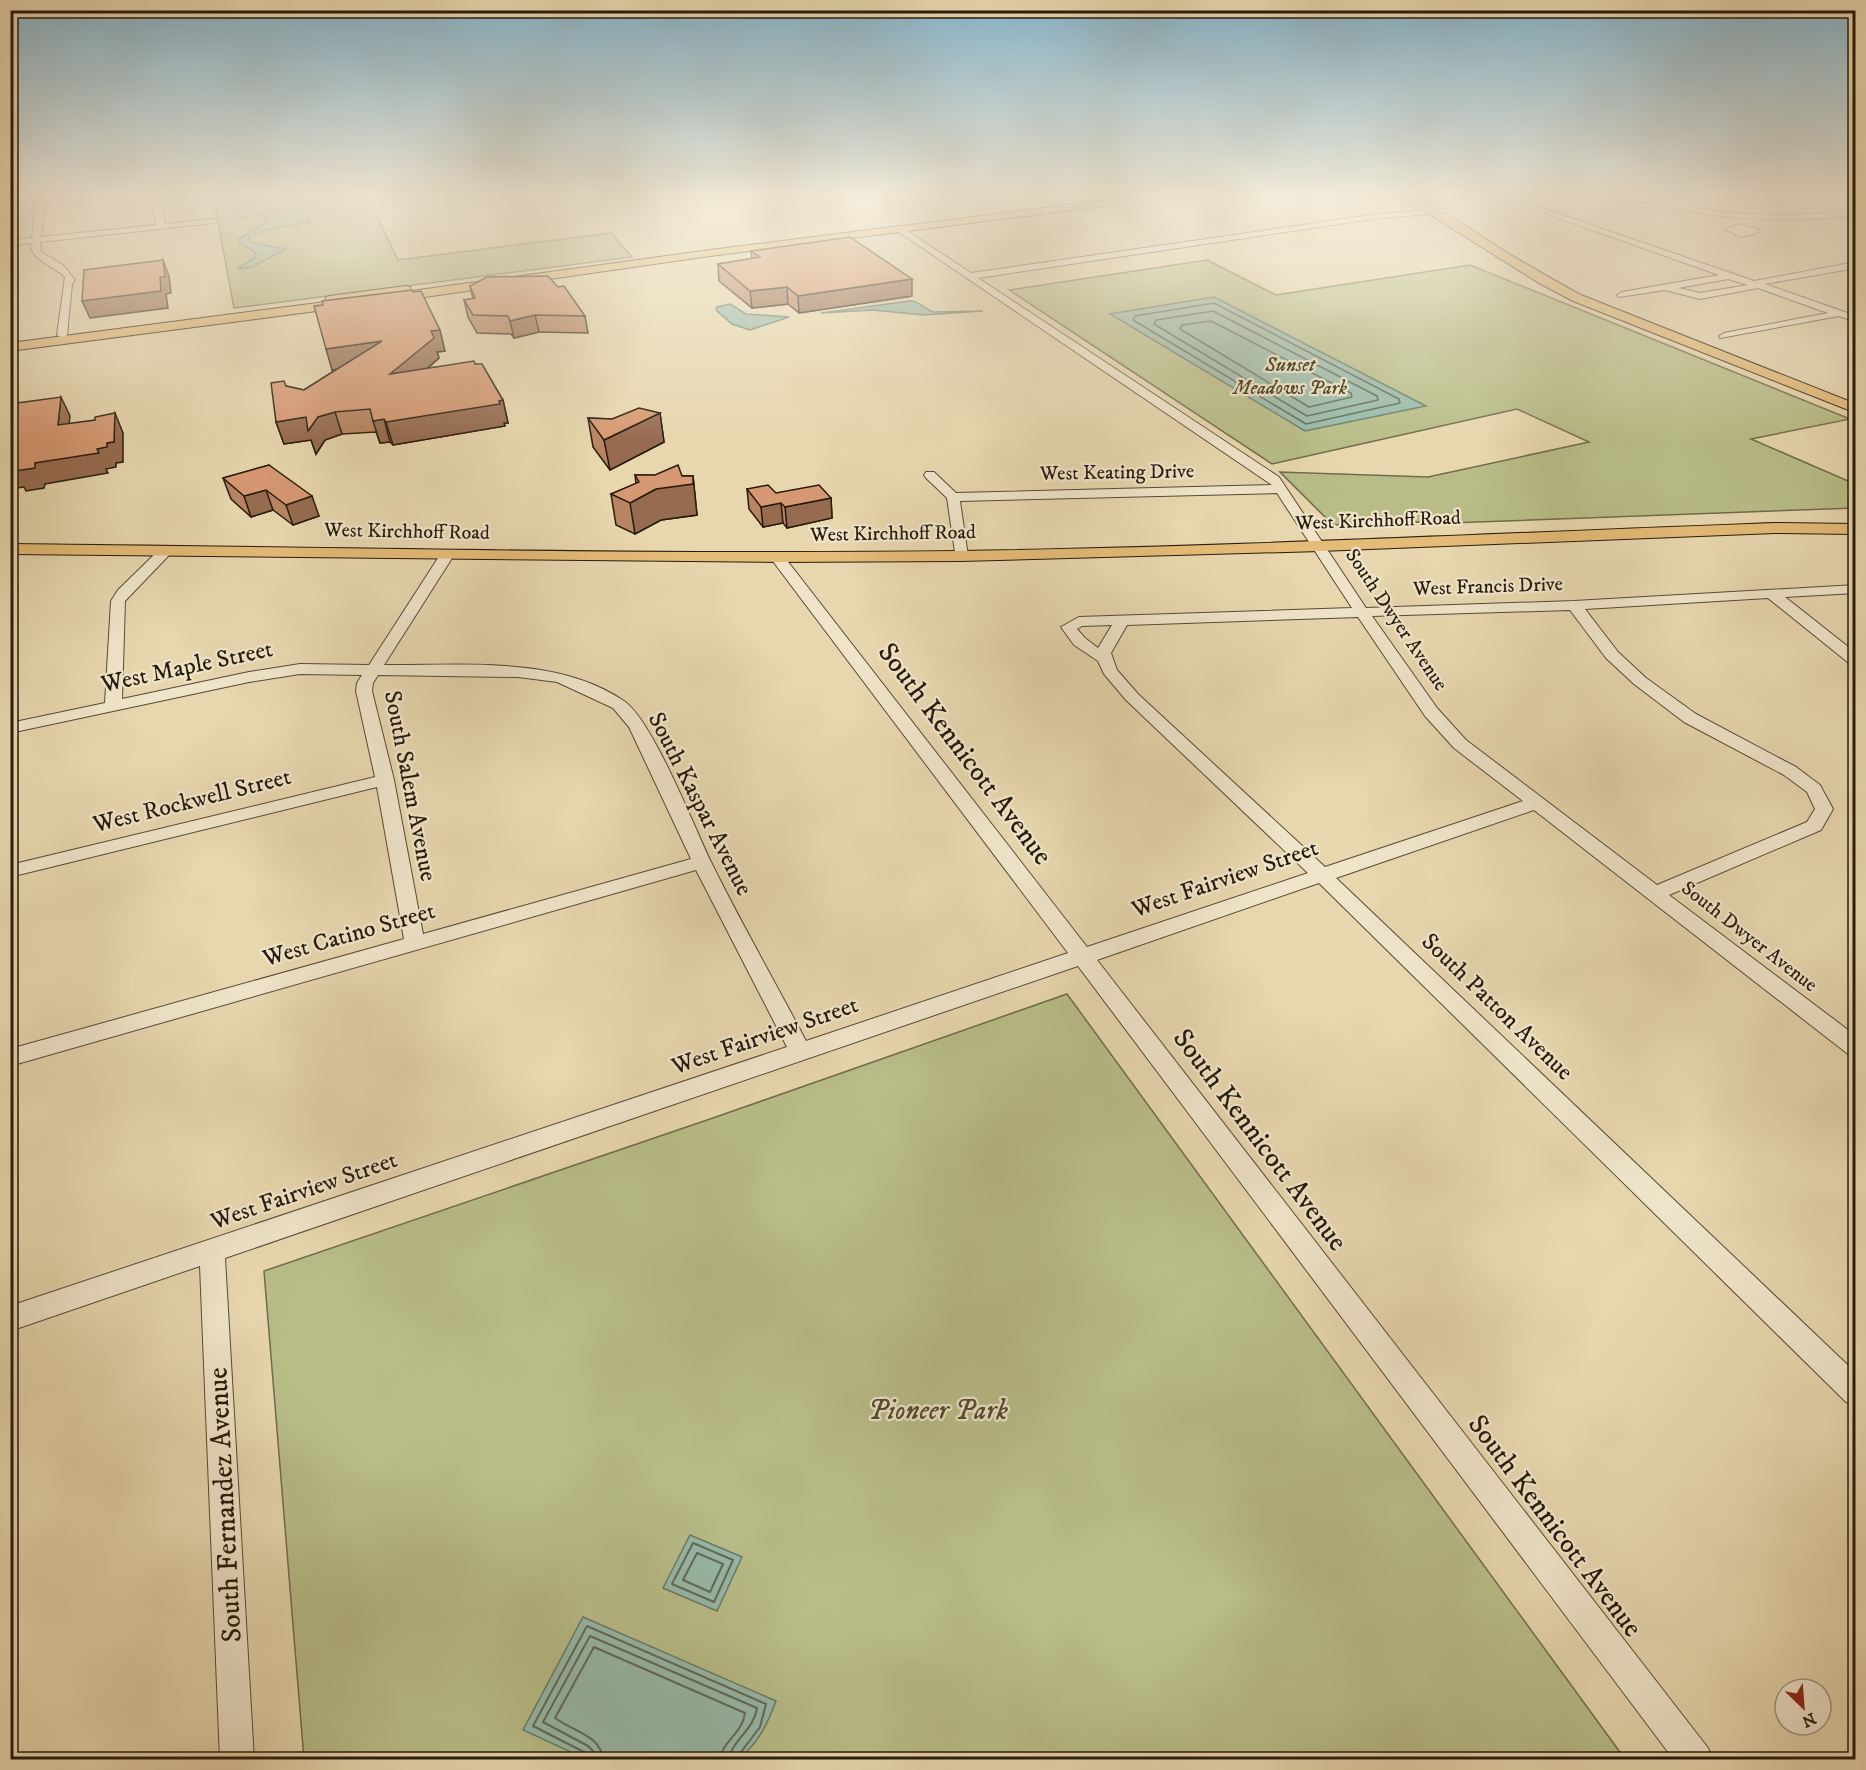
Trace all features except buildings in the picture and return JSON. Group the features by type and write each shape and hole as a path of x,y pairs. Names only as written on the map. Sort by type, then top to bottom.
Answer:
{"main road":[{"path":"10,342 499,278"},
{"path":"10,347 536,278"},
{"path":"1539,278 1577,298 1856,409"},
{"path":"1557,278 1588,295 1856,401"},
{"name":"West Kirchhoff Road","path":"1775,528 1856,520"},
{"name":"West Kirchhoff Road","path":"10,549 447,555 961,556 1320,546 1775,528 1856,528"}],"street":[{"path":"62,335 69,278"},
{"name":"South Dwyer Avenue","path":"971,278 1267,474 1283,489 1361,611 1431,712 1460,744 1856,1048"},
{"path":"1622,295 1721,278"},
{"path":"1736,278 1856,319"},
{"path":"1664,287 1683,294 1700,296 1791,278"},
{"path":"1724,336 1840,313"},
{"path":"930,475 953,497 961,556"},
{"name":"West Keating Drive","path":"953,497 1283,489"},
{"path":"112,707 118,601 123,593 166,551"},
{"name":"South Salem Avenue","path":"415,943 385,780 364,692 365,683 447,555"},
{"name":"South Kennicott Avenue","path":"777,557 1696,1760"},
{"name":"West Francis Drive","path":"1122,621 1574,605 1856,589"},
{"path":"1773,595 1856,661"},
{"path":"1574,605 1612,655 1640,681 1690,718 1790,771 1814,789 1824,809 1814,826 1655,893"},
{"path":"1105,658 1103,653 1122,621"},
{"name":"South Patton Avenue","path":"1122,621 1079,622 1069,627 1071,634 1081,644 1105,658 1110,671 1132,697 1321,874 1856,1392"},
{"name":"West Maple Street","path":"10,728 285,671 375,669"},
{"name":"South Kaspar Avenue","path":"375,669 518,672 560,678 619,705 637,725 702,862 801,1053"},
{"name":"West Rockwell Street","path":"10,871 385,780"},
{"name":"West Fairview Street","path":"10,1319 1536,803"},
{"name":"West Catino Street","path":"10,1058 702,862"},
{"name":"South Fernandez Avenue","path":"212,1250 237,1760"}],"green space":[{"path":"228,278 471,278 234,308"},
{"name":"Sunset Meadows Park","path":"1091,278 1242,278 1276,295 1389,278 1501,278 1850,419 1751,439 1855,484 1855,508 1421,524 1420,522 1333,525 1280,472 1428,477 1589,442 1517,409 1272,464 1009,290"},
{"name":"Pioneer Park","path":"1067,994 1625,1759 304,1759 264,1271"}],"water":[{"path":"1214,297 1426,406 1305,431 1110,314"},
{"path":"910,301 933,312 983,311 924,315 873,310 821,313"},
{"path":"730,304 746,314 789,317 750,330 732,324 716,310 717,307"},
{"path":"690,1535 742,1557 717,1611 663,1588"},
{"path":"583,1617 776,1701 756,1740 738,1759 586,1759 523,1730"}]}
